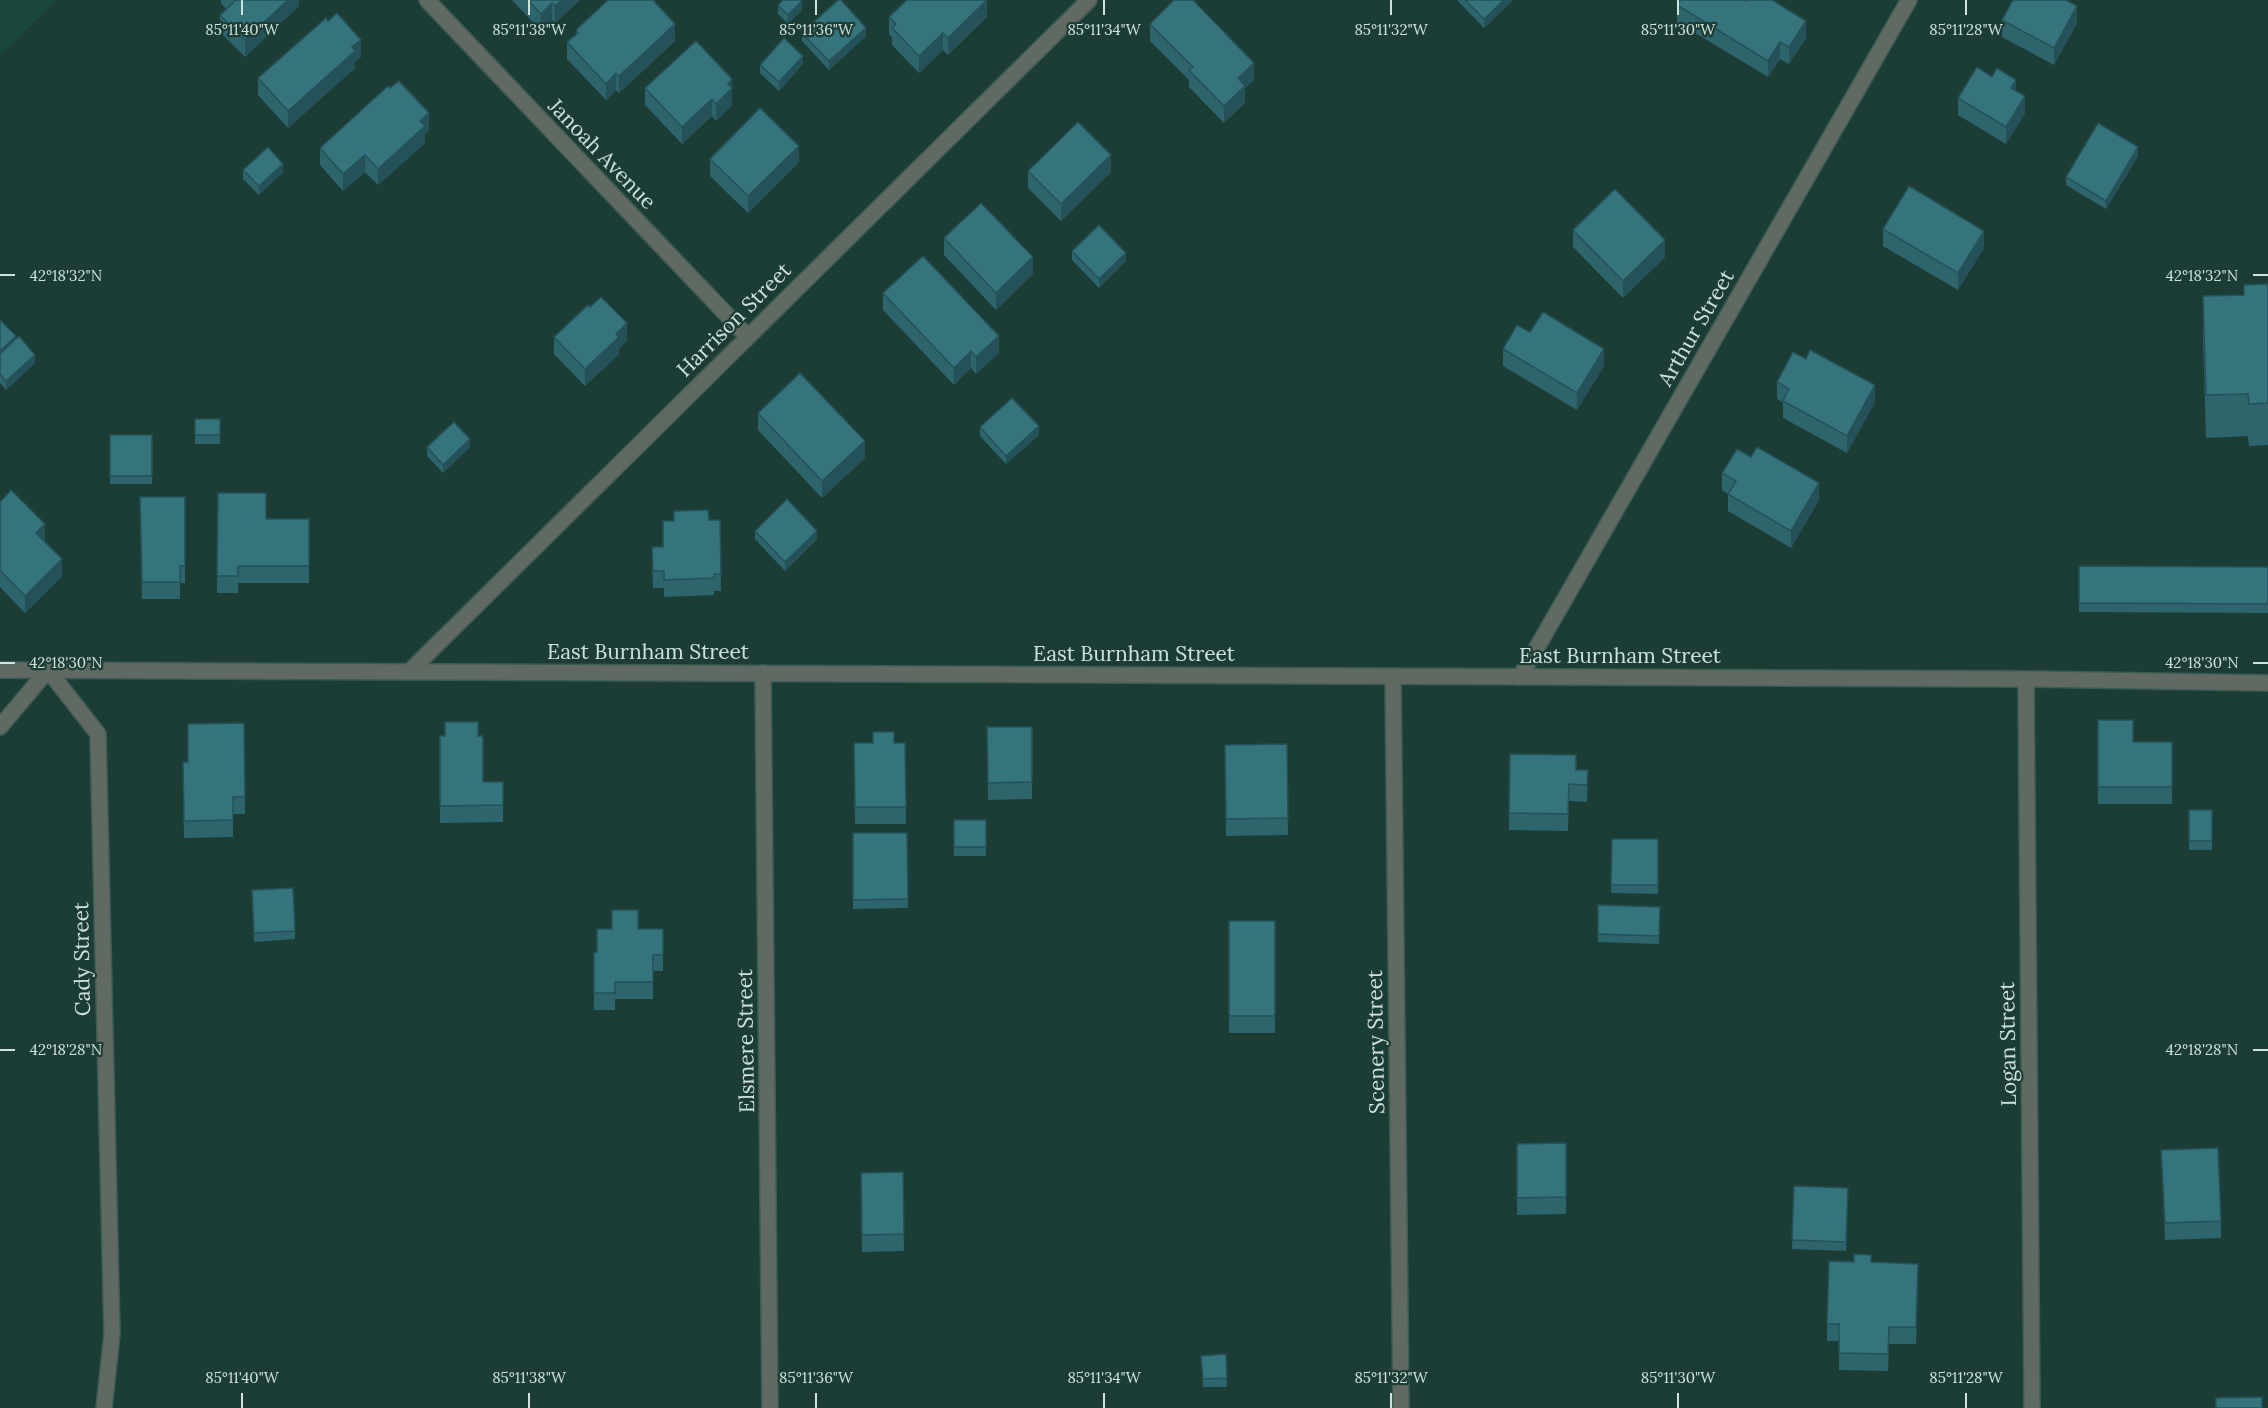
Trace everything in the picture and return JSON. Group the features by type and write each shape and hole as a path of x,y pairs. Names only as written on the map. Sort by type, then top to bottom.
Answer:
{"street":[{"name":"Janoah Avenue","path":"427,0 747,336"},
{"name":"Arthur Street","path":"1520,677 1909,0"},
{"name":"Harrison Street","path":"409,672 1086,1"},
{"name":"East Burnham Street","path":"0,670 2026,679 2268,683"},
{"path":"0,727 48,670"},
{"name":"Cady Street","path":"48,670 98,734 112,1334 104,1408"},
{"name":"Elsmere Street","path":"763,673 770,1408"},
{"name":"Scenery Street","path":"1393,676 1401,1408"},
{"name":"Logan Street","path":"2026,679 2032,1408"}],"shaded area":[{"path":"0,0 57,0 0,55"}],"building":[{"path":"234,0 288,0 245,40 220,15"},
{"path":"528,0 562,0 555,6 552,3 541,14"},
{"path":"608,0 653,0 675,24 619,76 616,73 606,84 567,42 578,33 576,30"},
{"path":"783,0 802,1 788,15 778,5"},
{"path":"838,0 841,0 866,28 829,61 802,33"},
{"path":"907,0 987,0 948,38 943,33 919,56 892,28 896,24 889,17"},
{"path":"1174,0 1193,0 1254,63 1238,78 1245,86 1224,106 1189,70 1193,67 1150,24"},
{"path":"1465,0 1504,0 1484,19"},
{"path":"1680,0 1772,0 1806,21 1789,47 1780,42 1768,61 1677,5"},
{"path":"2013,0 2066,0 2077,6 2054,48 2002,20"},
{"path":"337,13 361,40 352,47 355,51 288,111 258,78 326,18 328,21"},
{"path":"784,38 803,56 779,82 760,65"},
{"path":"696,41 732,79 728,84 732,88 716,104 712,99 682,127 645,88"},
{"path":"1977,67 1992,77 1997,68 2016,80 2011,88 2025,96 2006,127 1958,98"},
{"path":"399,81 429,113 420,121 425,126 378,169 365,155 343,174 320,148 388,86 390,88"},
{"path":"760,108 799,146 748,196 710,159"},
{"path":"1078,122 1111,155 1061,204 1028,171"},
{"path":"2098,123 2138,147 2106,201 2066,177"},
{"path":"268,147 283,164 259,186 243,170"},
{"path":"1909,186 1984,231 1958,273 1883,229"},
{"path":"1615,189 1665,240 1623,281 1573,230"},
{"path":"981,203 1033,257 996,293 944,238"},
{"path":"1099,225 1126,253 1099,279 1072,251"},
{"path":"923,256 999,336 976,357 971,351 954,368 883,293"},
{"path":"2268,284 2268,403 2249,404 2248,394 2206,395 2203,296 2244,295 2244,285"},
{"path":"601,297 627,323 616,334 619,337 585,369 554,337 588,305 590,307"},
{"path":"1543,312 1604,349 1577,393 1503,349 1517,325 1530,332"},
{"path":"0,320 16,336 0,351"},
{"path":"19,336 35,355 6,381 0,374 0,354"},
{"path":"1810,350 1875,385 1847,436 1783,401 1789,389 1777,382 1793,352 1806,359"},
{"path":"800,373 865,441 822,481 758,413"},
{"path":"1012,398 1039,426 1006,456 980,427"},
{"path":"195,419 220,419 220,435 195,435"},
{"path":"454,422 470,439 443,465 427,447"},
{"path":"110,435 152,435 152,476 110,476"},
{"path":"1757,447 1819,483 1791,531 1728,494 1736,481 1722,473 1737,449 1751,457"},
{"path":"11,490 45,524 36,533 62,559 25,596 0,570 0,502"},
{"path":"218,493 266,493 266,519 309,519 309,566 238,566 238,576 217,576"},
{"path":"140,497 185,497 185,566 180,566 180,582 142,582"},
{"path":"787,499 817,531 785,562 755,531"},
{"path":"708,510 709,520 720,520 721,574 714,574 714,578 664,580 664,571 653,571 652,547 663,547 663,521 674,521 674,511"},
{"path":"2079,566 2268,567 2268,604 2079,603"},
{"path":"2098,720 2133,720 2133,742 2172,742 2172,787 2098,787"},
{"path":"445,722 478,722 478,736 483,736 483,782 503,782 503,805 440,806 440,736 445,736"},
{"path":"244,723 245,797 233,797 233,820 184,821 183,762 188,762 188,724"},
{"path":"987,727 1032,727 1032,782 988,783"},
{"path":"873,732 894,732 894,743 905,743 906,807 855,807 854,743 873,743"},
{"path":"1287,744 1288,818 1226,819 1225,745"},
{"path":"1510,754 1576,755 1576,770 1588,770 1587,785 1569,784 1568,814 1509,813"},
{"path":"2189,810 2212,810 2212,841 2189,841"},
{"path":"954,820 986,820 986,847 954,847"},
{"path":"853,833 907,833 908,899 853,900"},
{"path":"1612,839 1658,839 1658,885 1611,885"},
{"path":"293,888 295,931 254,933 252,890"},
{"path":"1598,905 1660,907 1659,936 1598,934"},
{"path":"612,910 638,910 638,929 663,929 663,955 653,955 653,982 615,982 615,993 594,993 594,952 597,952 597,929 612,929"},
{"path":"1229,921 1275,921 1275,1016 1229,1016"},
{"path":"1566,1143 1566,1197 1517,1198 1517,1144"},
{"path":"2218,1148 2221,1221 2165,1223 2161,1150"},
{"path":"903,1172 904,1234 862,1235 861,1173"},
{"path":"1794,1186 1848,1188 1846,1242 1792,1240"},
{"path":"1854,1254 1871,1255 1871,1262 1918,1264 1916,1327 1889,1327 1888,1354 1839,1353 1839,1324 1827,1324 1829,1261 1854,1262"},
{"path":"1226,1354 1227,1378 1203,1379 1201,1356"},
{"path":"2262,1397 2262,1408 2216,1408 2216,1398"}]}
